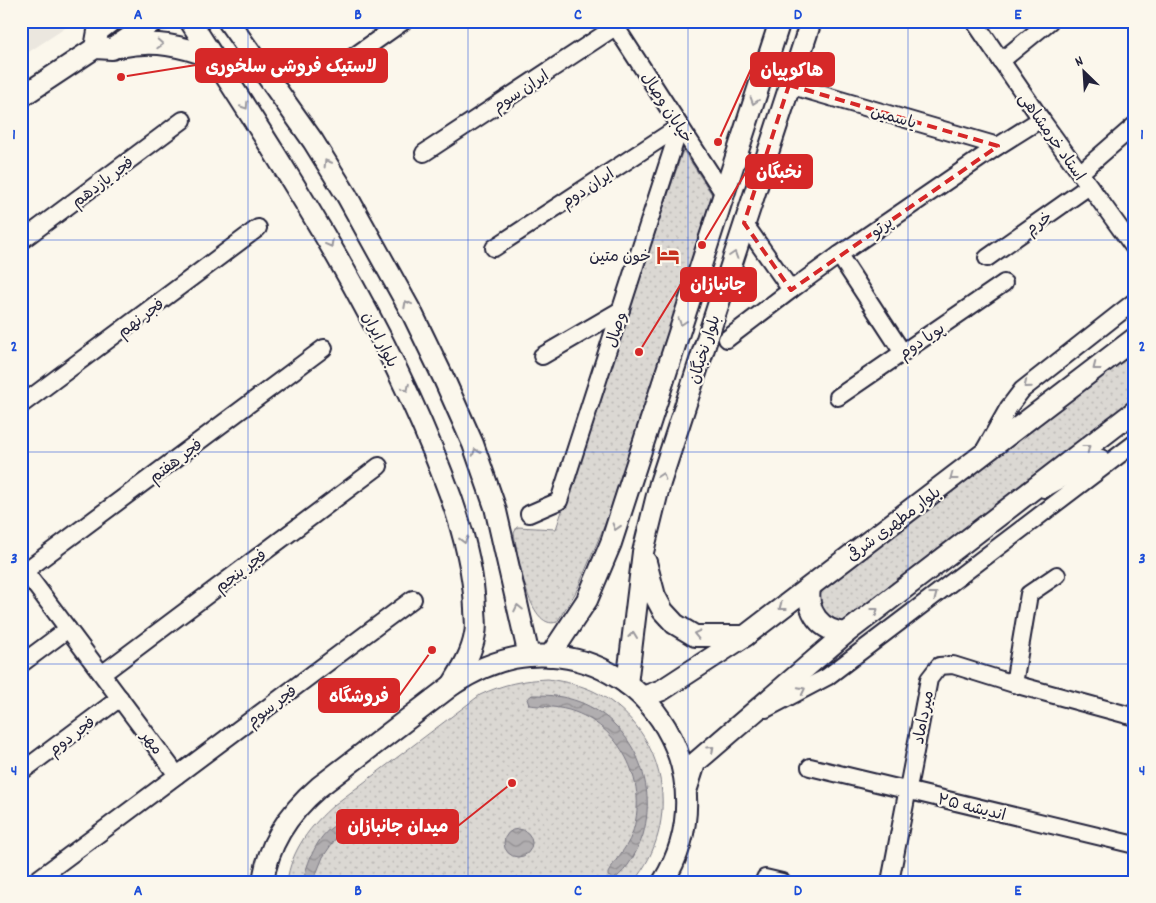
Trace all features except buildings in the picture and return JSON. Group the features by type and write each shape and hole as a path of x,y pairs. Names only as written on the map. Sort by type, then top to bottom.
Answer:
{"main road":[{"path":"104,48 98,31 111,21"},
{"path":"21,97 154,21"},
{"name":"بلوار ایران","path":"190,21 313,213 346,272 408,392 442,472 461,526 471,564 476,634 468,659 452,685"},
{"path":"228,21 312,141 347,196 396,284 444,379 473,444 495,507 528,656"},
{"name":"بلوار نخبگان","path":"550,656 587,600 611,543 780,21"},
{"name":"بلوار نخبگان","path":"627,684 643,552 660,483 811,21"},
{"path":"104,48 138,44 164,44 190,49 214,58"},
{"name":"بلوار مطهری شرقی","path":"643,697 662,690 745,636 1135,338"},
{"path":"686,790 695,763 846,633 1135,411"},
{"path":"643,552 655,596 663,611 675,624 695,636 745,636"},
{"path":"810,586 809,603 816,619 829,629 846,633"},
{"path":"263,882 270,853 279,834 290,816 319,787 469,674 488,665 528,656 570,658 610,673 643,697 657,713 672,737 684,769 687,811 684,832 678,852 663,882"}],"street":[{"path":"353,57 404,21"},
{"name":"استاد خرمشاهی","path":"974,21 1041,119 1135,249"},
{"path":"1001,61 1050,21"},
{"name":"خیابان وصال","path":"614,24 724,194"},
{"name":"ایران سوم","path":"424,153 614,24"},
{"name":"یاسمین","path":"789,85 998,146"},
{"name":"پرتو","path":"727,339 839,255 998,146 1041,119"},
{"name":"فجر یازدهم","path":"21,241 183,120"},
{"name":"خرم","path":"987,258 1084,179 1135,125"},
{"name":"ایران دوم","path":"494,248 680,126"},
{"name":"وصال","path":"529,514 559,500 680,126"},
{"path":"744,223 791,290"},
{"name":"فجر نهم","path":"21,405 258,228"},
{"path":"839,255 903,353"},
{"name":"پویا دوم","path":"838,397 1004,283"},
{"path":"982,455 1009,407 1022,390 1135,302"},
{"path":"542,356 621,310"},
{"name":"فجر هفتم","path":"23,569 324,348"},
{"path":"1007,510 1135,441"},
{"path":"744,720 827,677 1135,441"},
{"name":"فجر پنجم","path":"102,674 379,466"},
{"name":"مهر","path":"23,569 177,775"},
{"path":"1014,684 1029,594 1057,575"},
{"name":"فجر سوم","path":"177,775 413,598"},
{"path":"21,664 68,629"},
{"name":"میرداماد","path":"890,882 930,679 939,666 953,665 1014,684 1135,716"},
{"name":"فجر دوم","path":"21,772 120,698"},
{"name":"اندیشه ۲۵","path":"810,767 1135,845"},
{"path":"34,882 177,775"},
{"path":"765,878 782,882"}],"highlighted area":[{"path":"789,85 998,146 791,290 744,223"}],"shaded area":[{"path":"21,21 76,21 21,57"},
{"path":"683,150 713,196 612,508 576,592 557,622 547,622 538,615 531,603 521,572 514,533 517,527 556,529"},
{"path":"1135,338 1135,411 837,632 809,595"},
{"path":"548,679 574,684 599,694 622,711 640,731 653,755 660,780 662,807 658,833 649,859 633,882 287,882 293,859 303,839 334,805 480,695 513,683"}],"water":[{"path":"532,695 562,697 584,704 604,715 620,730 632,748 641,768 646,790 647,812 643,835 628,865 614,879 608,876 608,873 630,840 636,815 637,797 628,761 619,746 607,732 592,720 569,710 529,705 527,699"},
{"path":"338,826 340,832 323,857 313,882 303,882 310,859 318,843 328,830"},
{"path":"518,829 528,833 532,843 528,853 518,857 508,853 504,843 508,833"}],"place":[{"name":"لاستیک فروشی سلخوری","path":"121,77"},
{"name":"هاکوپیان","path":"718,142"},
{"name":"نخبگان","path":"702,245"},
{"name":"خون متین","path":"668,255"},
{"name":"جانبازان","path":"639,352"},
{"name":"فروشگاه","path":"432,650"},
{"name":"میدان جانبازان","path":"512,783"}]}
